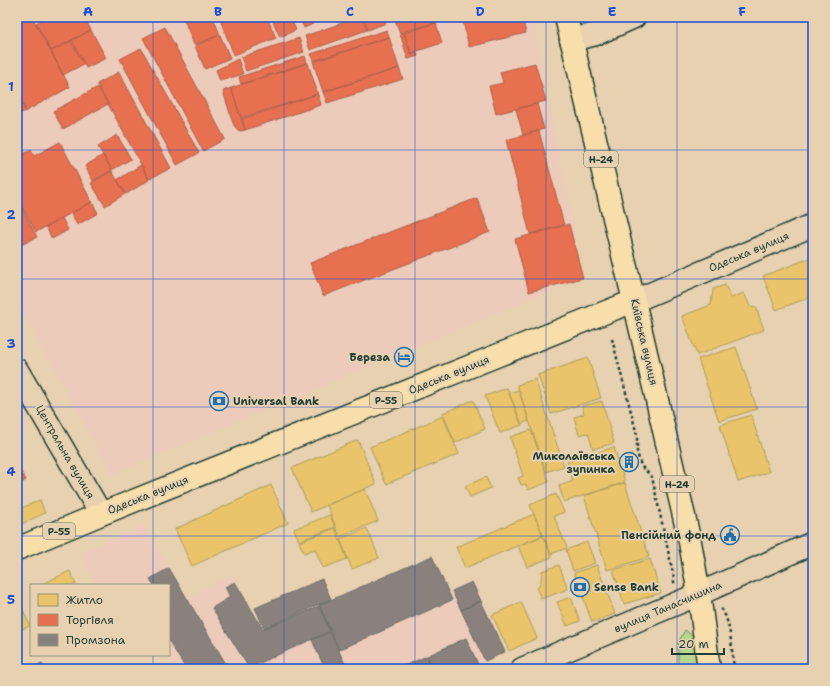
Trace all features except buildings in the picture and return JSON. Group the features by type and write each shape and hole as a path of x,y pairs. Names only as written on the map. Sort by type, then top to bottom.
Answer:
{"main road":[{"name":"Київська вулиця","path":"566,17 690,542 699,594 708,669"},
{"name":"Одеська вулиця","path":"17,549 634,301"}],"street":[{"path":"571,40 596,34 634,17"},
{"name":"Одеська вулиця","path":"634,301 813,225"},
{"name":"Центральна вулиця","path":"17,370 101,514"},
{"name":"вулиця Танасчишина","path":"522,669 699,594 813,543"}],"path":[{"path":"612,339 637,435 637,452 641,466 652,477 674,578 674,588"}],"shaded area":[{"path":"17,17 532,17 583,277 112,474 17,303"},
{"path":"144,525 187,597 232,574 264,628 432,555 448,591 473,580 507,652 469,669 175,669 167,656 170,656 170,584 96,584 79,554"}],"green space":[{"path":"685,630 694,637 703,669 678,669 678,643"}],"place":[{"name":"Береза","path":"404,357"},
{"name":"Universal Bank","path":"219,401"},
{"name":"Миколаївська зупинка","path":"629,462"},
{"name":"Пенсійний фонд","path":"730,535"},
{"name":"Sense Bank","path":"580,587"}]}
